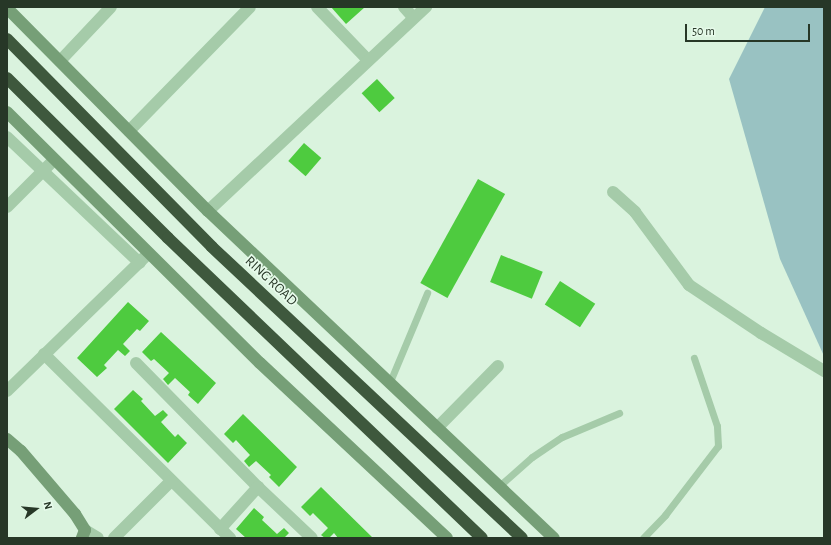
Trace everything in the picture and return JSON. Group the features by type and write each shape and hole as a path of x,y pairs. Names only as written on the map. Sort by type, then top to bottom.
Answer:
{"highway":[{"name":"RING ROAD","path":"7,39 212,247 522,538"},
{"path":"7,78 168,238 482,538"}],"street":[{"path":"60,61 110,7"},
{"path":"129,131 250,7"},
{"path":"317,7 368,60"},
{"path":"404,7 413,17"},
{"path":"208,211 413,17 426,7"},
{"path":"7,8 208,211 389,384 554,538"},
{"path":"7,112 148,254 260,363 447,538"},
{"path":"7,138 140,263"},
{"path":"7,207 54,160"},
{"path":"613,192 635,212 689,285 761,334 824,371"},
{"path":"7,391 148,254"},
{"path":"44,354 230,538"},
{"path":"136,363 258,487 312,538"},
{"path":"437,428 498,366"},
{"path":"7,439 21,451 52,485 75,514 84,534 98,538"},
{"path":"114,538 171,481"},
{"path":"220,529 258,487"}],"lane":[{"path":"389,384 427,293"},
{"path":"643,538 665,515 718,446 716,426 694,358"},
{"path":"498,487 532,457 562,437 619,413"}],"shaded area":[{"path":"765,7 824,7 824,356 780,259 729,79"}],"building":[{"path":"331,7 365,7 346,24"},
{"path":"377,79 395,98 379,112 362,93"},
{"path":"304,143 321,158 306,176 288,161"},
{"path":"478,179 505,194 447,298 420,283"},
{"path":"501,255 543,272 532,299 490,282"},
{"path":"560,281 595,304 580,327 545,304"},
{"path":"128,302 149,321 140,331 137,329 123,344 130,351 125,356 118,350 104,365 107,368 97,377 77,358"},
{"path":"161,332 216,383 198,404 188,395 190,392 175,378 168,385 163,379 169,373 154,359 151,361 142,352"},
{"path":"133,390 143,399 141,401 155,416 163,410 168,415 161,422 175,437 178,434 187,443 168,463 114,409"},
{"path":"243,414 297,467 279,487 269,477 271,475 256,461 249,467 244,461 250,455 236,440 233,443 224,434"},
{"path":"321,487 373,538 338,538 334,533 329,538 325,538 321,535 328,528 313,513 310,516 301,507"},
{"path":"254,508 264,517 262,520 277,534 284,528 289,533 284,538 246,538 236,529"}]}
